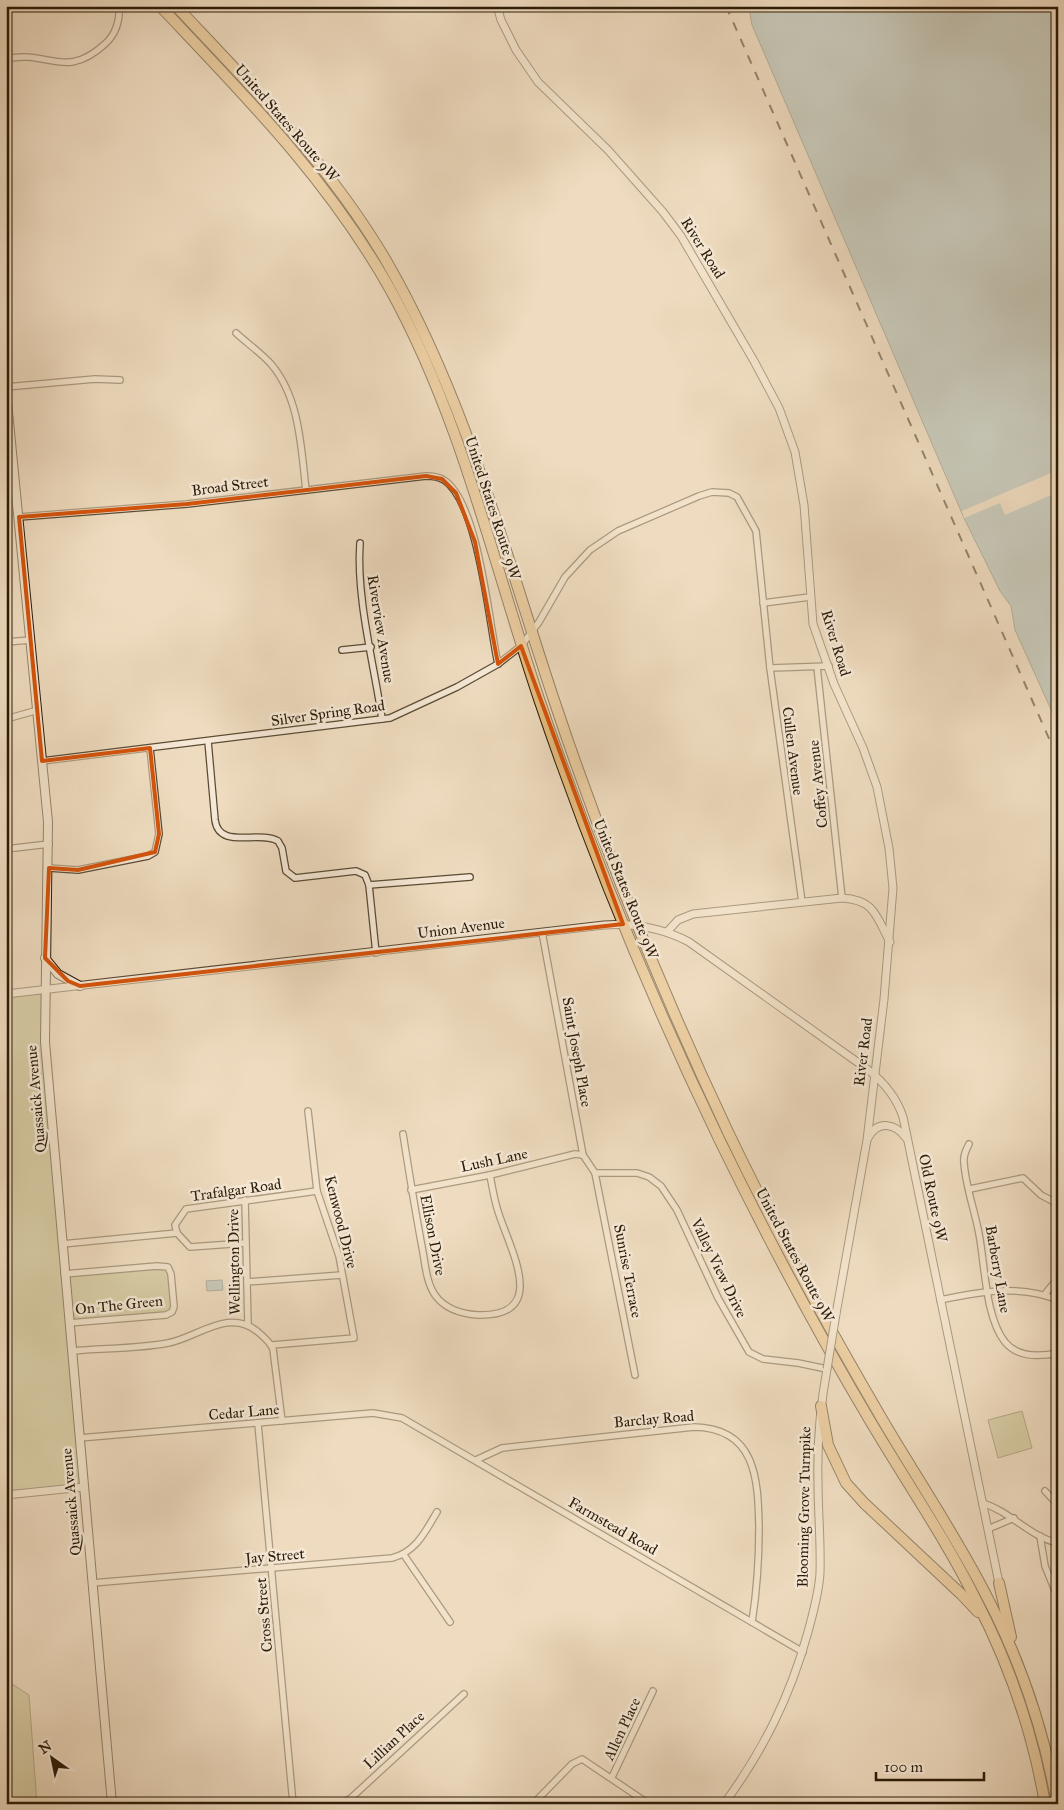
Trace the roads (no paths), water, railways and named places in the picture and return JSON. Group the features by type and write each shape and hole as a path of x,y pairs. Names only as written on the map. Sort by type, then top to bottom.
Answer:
{"highway":[{"name":"United States Route 9W","path":"160,6 294,150 328,192 359,238 402,313 436,384 468,474 559,756 623,924 686,1069 741,1183 823,1339 964,1576 998,1645 1030,1735 1045,1804"},
{"name":"United States Route 9W","path":"178,9 303,143 369,232 412,308 454,400 568,741 639,926 695,1060 751,1178 841,1348 983,1588 1016,1660 1040,1732 1056,1804"},
{"path":"820,1406 828,1445 846,1483 864,1503 970,1603 984,1621 998,1645"},
{"path":"983,1588 990,1594 996,1595 999,1583"},
{"path":"999,1583 1016,1660"}],"main road":[{"name":"Quassaick Avenue","path":"6,392 38,710 48,844 44,990 45,1042 112,1804"},
{"path":"45,958 58,974 80,986"}],"street":[{"path":"6,59 28,57 68,64 84,60 93,55 113,35 120,16 119,6"},
{"name":"River Road","path":"497,6 501,20 516,50 538,82 608,150 667,218 724,307 779,408 795,452 804,505 810,597 814,624 834,684 868,760 881,801 893,888 890,943 867,1140 827,1369"},
{"path":"172,19 178,9"},
{"path":"359,238 369,232"},
{"path":"236,333 270,362 286,388 296,416 306,490"},
{"path":"6,387 95,379 120,380"},
{"name":"Broad Street","path":"19,517 187,504 426,476 442,479 456,493 475,542 486,584 498,664"},
{"name":"Silver Spring Road","path":"42,761 390,718 458,687 498,664 522,646 565,577 590,550 618,531 712,492 729,493 737,497 752,521 756,530 763,603"},
{"name":"Riverview Avenue","path":"360,543 361,588 382,719"},
{"path":"763,603 810,597"},
{"name":"Cullen Avenue","path":"763,603 802,902"},
{"path":"6,642 31,640"},
{"path":"342,650 371,648"},
{"path":"770,668 829,666"},
{"name":"Coffey Avenue","path":"817,667 842,898"},
{"path":"6,719 38,710"},
{"path":"208,741 215,820 219,832 224,836 266,837 278,841 282,848 286,871 291,876 307,877 356,871 366,875 369,885 376,952"},
{"path":"48,868 78,870 148,856 155,852 159,834 150,748"},
{"path":"6,849 48,844"},
{"path":"369,885 470,877"},
{"path":"667,932 678,920 693,914 842,898 859,900 868,904 890,943"},
{"name":"Union Avenue","path":"6,994 623,924 667,932"},
{"name":"Saint Joseph Place","path":"542,932 582,1155 595,1173"},
{"name":"Old Route 9W","path":"667,932 702,950 874,1074 891,1092 898,1103 999,1583"},
{"name":"Kenwood Drive","path":"272,1345 354,1338 334,1235 318,1191 308,1111"},
{"path":"867,1140 873,1130 887,1125 899,1130 907,1139"},
{"name":"Ellison Drive","path":"403,1134 411,1190 428,1275 435,1295 446,1305 460,1312 476,1315 503,1313 516,1304 520,1298 515,1258 496,1208 490,1175"},
{"name":"Barberry Lane","path":"969,1144 964,1162 988,1291 1000,1335 1014,1350 1034,1356 1058,1353"},
{"name":"Lush Lane","path":"411,1190 490,1175 575,1154 582,1155"},
{"name":"Valley View Drive","path":"595,1173 637,1173 649,1177 661,1186 677,1210 718,1298 749,1352 763,1359 827,1369"},
{"name":"Sunrise Terrace","path":"595,1173 635,1375"},
{"path":"741,1183 751,1178"},
{"path":"970,1189 1023,1178 1040,1195 1058,1204"},
{"name":"Trafalgar Road","path":"177,1233 174,1225 186,1208 318,1191"},
{"name":"Wellington Drive","path":"245,1200 248,1324"},
{"path":"62,1244 177,1233 190,1247 246,1243"},
{"name":"On The Green","path":"64,1274 158,1266 168,1267 171,1274 174,1307 172,1312 166,1315 69,1323"},
{"path":"247,1282 342,1275"},
{"path":"1045,1294 1058,1278"},
{"path":"940,1300 988,1291 1045,1294 1058,1300"},
{"path":"1045,1294 1058,1305"},
{"path":"72,1351 170,1343 204,1328 241,1322 248,1324 272,1345 282,1421"},
{"name":"Blooming Grove Turnpike","path":"724,1804 776,1723 803,1652 816,1600 820,1575 818,1461 820,1406 827,1369"},
{"name":"Cedar Lane","path":"79,1438 373,1413 390,1414 410,1422"},
{"name":"Farmstead Road","path":"410,1422 803,1652"},
{"name":"Cross Street","path":"258,1424 273,1568 293,1804"},
{"name":"Barclay Road","path":"476,1460 502,1448 685,1428 708,1427 732,1437 740,1444 752,1463 758,1490 759,1559 752,1622"},
{"path":"6,1495 84,1487"},
{"path":"1045,1491 1058,1505"},
{"path":"982,1503 994,1506 1048,1541 1058,1543"},
{"path":"438,1512 414,1548 404,1555 450,1622"},
{"path":"988,1529 1014,1518"},
{"path":"1040,1536 1045,1566 1058,1598"},
{"name":"Jay Street","path":"92,1583 392,1558 404,1555"},
{"name":"Allen Place","path":"612,1777 653,1691"},
{"name":"Lillian Place","path":"341,1804 352,1798 464,1694"},
{"path":"1030,1735 1040,1732"},
{"path":"533,1804 578,1760 586,1760 649,1804"}],"water":[{"path":"751,6 1058,6 1058,725 1015,630 1011,606 1000,591 964,518 752,25"},
{"path":"222,1280 223,1290 207,1291 206,1281"}],"railway":[{"path":"726,6 1058,759"}]}
